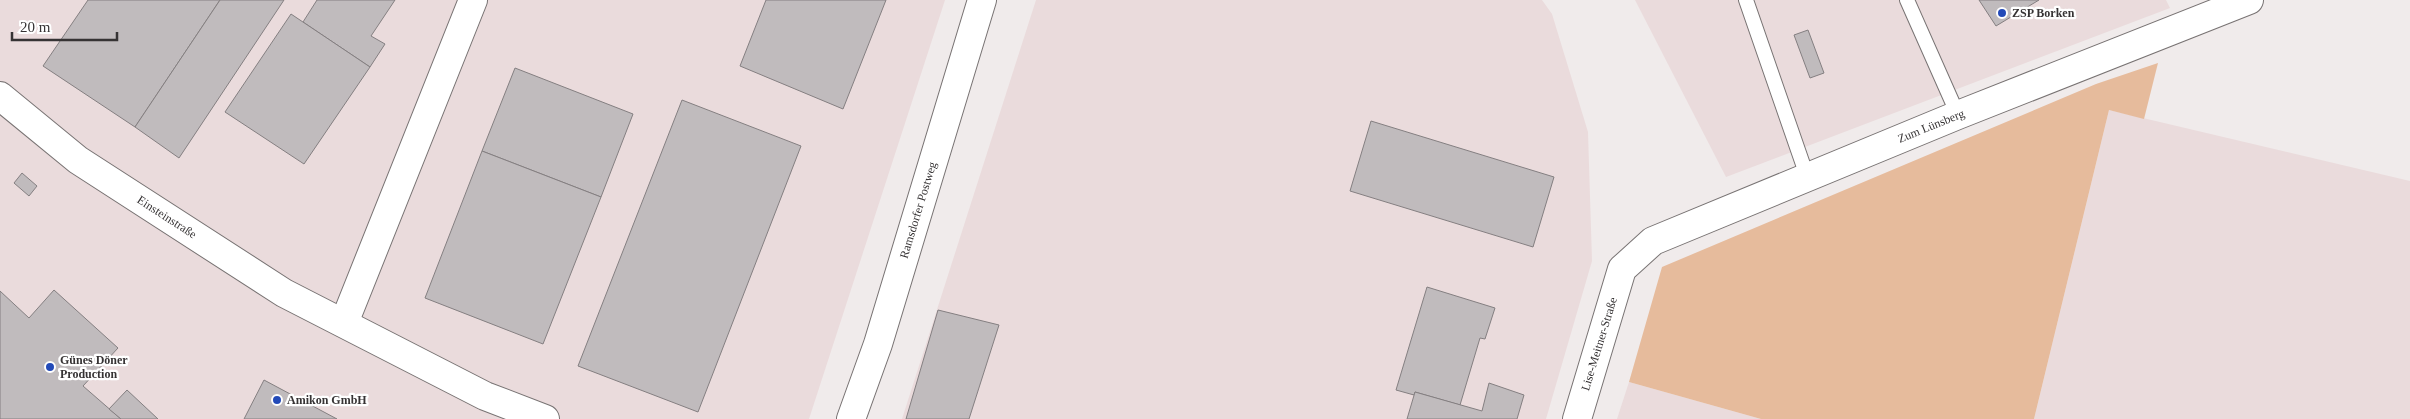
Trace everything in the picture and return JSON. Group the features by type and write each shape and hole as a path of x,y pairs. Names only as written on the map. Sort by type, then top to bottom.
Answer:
{"street":[{"path":"344,323 473,0"},
{"name":"Ramsdorfer Postweg","path":"851,419 878,344 982,0"},
{"name":"Zum Lünsberg","path":"1622,269 1653,240 1958,115 2249,0"},
{"name":"Einsteinstraße","path":"0,96 78,160 284,293 484,396 545,419"},
{"name":"Lise-Meitner-Straße","path":"1577,419 1622,269"}],"lane":[{"path":"1746,0 1807,176"},
{"path":"1907,0 1958,115"}],"shaded area":[{"path":"0,0 945,0 809,419 0,419"},
{"path":"1036,0 1542,0 1552,14 1588,132 1592,261 1546,419 902,419"},
{"path":"1635,0 2166,0 2170,8 1726,177"},
{"path":"2158,63 2144,119 2109,110 2034,419 1761,419 1629,382 1662,267 2096,84"},
{"path":"2109,110 2410,181 2410,419 2034,419"},
{"path":"1629,382 1761,419 1617,419"}],"building":[{"path":"88,0 220,0 135,127 43,66"},
{"path":"220,0 284,0 179,158 135,127"},
{"path":"317,0 395,0 371,36 385,44 370,67 303,22"},
{"path":"766,0 886,0 843,109 740,66"},
{"name":"ZSP Borken","path":"1979,0 2039,0 1996,26"},
{"path":"291,14 370,67 304,164 225,112"},
{"path":"1808,30 1824,73 1810,78 1794,35"},
{"path":"515,68 633,114 601,197 482,151"},
{"path":"682,100 801,146 698,412 578,366"},
{"path":"1371,121 1554,177 1533,247 1350,191"},
{"path":"482,151 601,197 543,344 425,298"},
{"path":"22,173 37,186 29,196 14,183"},
{"path":"1427,287 1495,308 1485,339 1480,338 1460,405 1415,392 1414,395 1396,390"},
{"name":"Günes Döner Production","path":"54,290 118,348 83,386 121,419 0,419 0,291 29,318"},
{"path":"938,310 999,325 969,419 906,419"},
{"name":"Amikon GmbH","path":"264,380 337,419 244,419"},
{"path":"1489,383 1524,395 1517,419 1407,419 1415,392 1482,411"},
{"path":"127,390 158,419 121,419 109,409"}],"place":[{"name":"ZSP Borken","path":"2002,13"},
{"name":"Günes Döner Production","path":"50,367"},
{"name":"Amikon GmbH","path":"277,400"}]}
